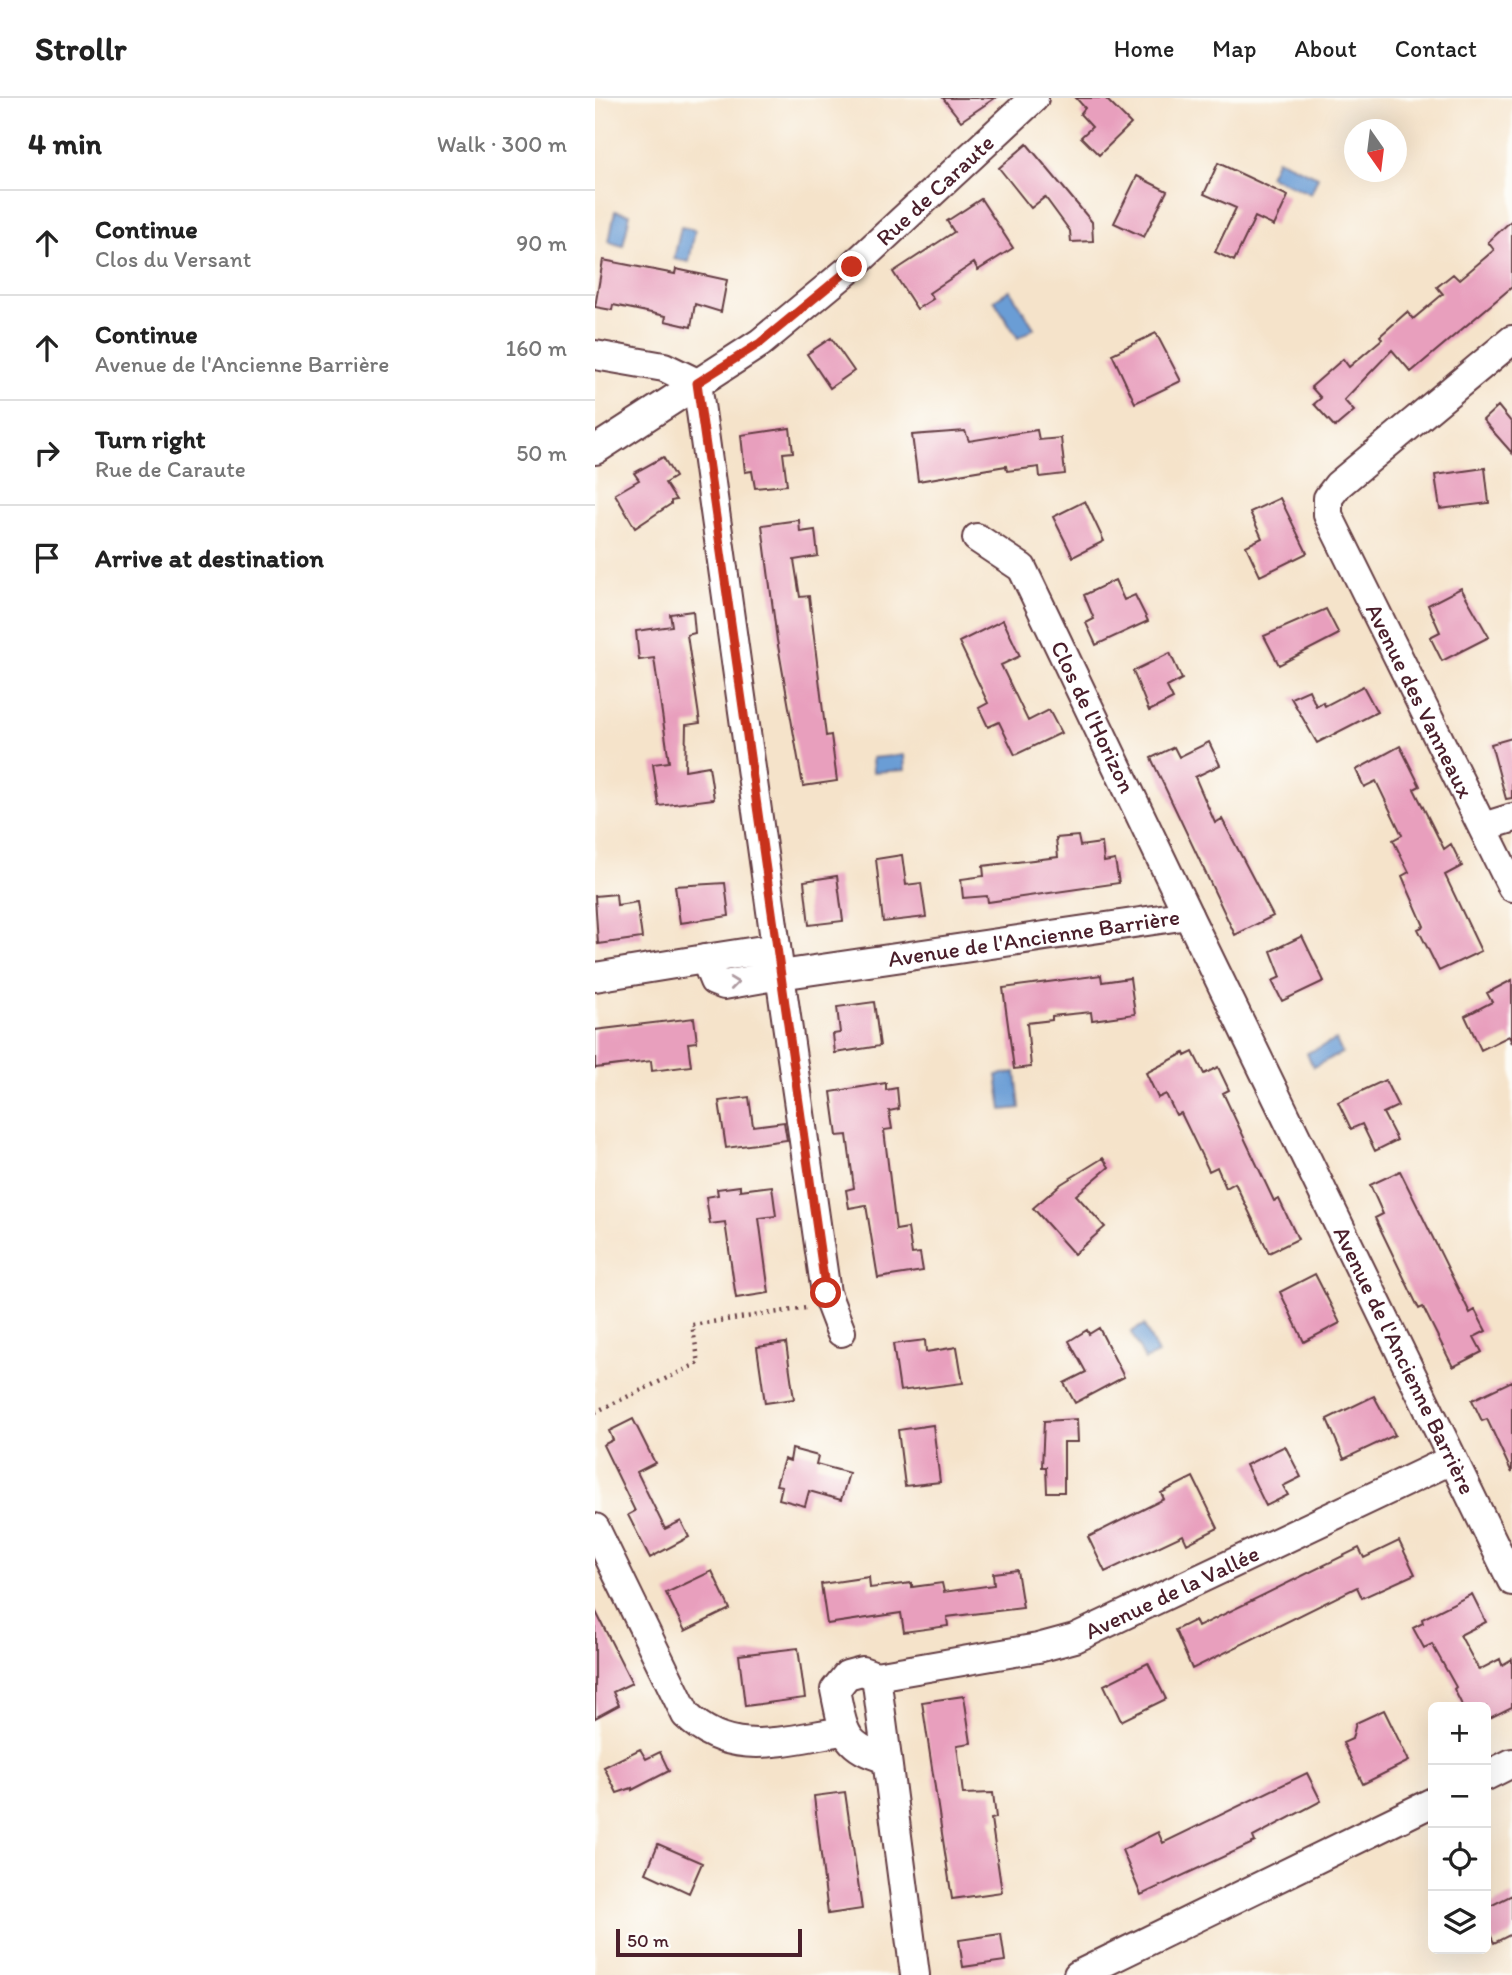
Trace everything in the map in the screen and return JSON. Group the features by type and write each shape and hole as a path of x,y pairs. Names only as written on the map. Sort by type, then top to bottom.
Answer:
{"street":[{"name":"Rue de Caraute","path":"595,450 760,343 852,267 1034,98"},
{"name":"Avenue des Vanneaux","path":"1512,340 1338,485 1328,499 1328,515 1512,887"},
{"path":"595,355 664,367 697,383 826,1293 841,1332"},
{"name":"Clos de l'Horizon","path":"977,538 1022,568 1188,915"},
{"path":"1483,827 1512,818"},
{"name":"Avenue de l'Ancienne Barrière","path":"595,977 705,959 714,981 725,985 778,962 1188,915 1512,1581"},
{"name":"Avenue de la Vallée","path":"844,1731 835,1690 847,1675 862,1671 876,1676 1038,1648 1075,1638 1451,1460"},
{"path":"595,1528 686,1715 700,1729 726,1741 747,1745 844,1731 849,1741 862,1752 887,1759"},
{"path":"876,1676 915,1975"},
{"path":"1491,1774 1512,1763"},
{"path":"1078,1975 1428,1803"}],"path":[{"path":"595,1412 699,1363 692,1325 830,1305"}],"water":[{"path":"1277,159 1318,177 1311,194 1269,176"},
{"path":"615,211 630,214 623,246 609,242"},
{"path":"681,227 695,230 689,262 674,259"},
{"path":"1010,290 1034,328 1018,338 994,300"},
{"path":"904,755 905,770 873,772 872,758"},
{"path":"1336,1040 1342,1053 1313,1067 1307,1053"},
{"path":"1016,1072 1020,1108 1002,1110 997,1075"},
{"path":"1144,1325 1158,1354 1145,1360 1131,1332"}],"building":[{"path":"943,98 995,98 961,121"},
{"path":"1076,98 1105,98 1131,124 1099,155 1081,137 1092,127 1080,114 1085,108"},
{"path":"1027,144 1092,222 1093,241 1071,242 1070,231 1045,197 1031,208 999,168"},
{"path":"1218,163 1288,196 1274,226 1255,217 1234,261 1215,252 1236,208 1204,194"},
{"path":"1137,176 1167,191 1144,237 1114,223"},
{"path":"981,199 1013,248 978,270 974,263 929,293 933,299 917,309 893,272 954,232 947,221"},
{"path":"1512,220 1512,287 1411,372 1392,350 1344,400 1354,411 1335,427 1314,404 1321,398 1311,387 1343,359 1349,367 1382,339 1380,336 1407,312 1413,319 1443,294 1437,287 1453,274 1459,280 1494,250 1488,242"},
{"path":"603,260 675,274 676,269 727,280 721,312 695,304 691,327 665,321 666,316 613,305 612,310 595,307"},
{"path":"1156,333 1181,381 1135,403 1112,354"},
{"path":"831,338 854,371 830,388 807,354"},
{"path":"1498,406 1512,423 1512,453 1483,420"},
{"path":"790,428 793,452 783,453 787,485 755,488 752,471 745,472 741,435"},
{"path":"1037,430 1039,440 1061,438 1065,474 1040,477 1039,467 1007,471 1006,466 918,481 912,435 965,431 969,441"},
{"path":"663,457 675,477 665,483 676,500 635,528 615,494 639,480 634,473"},
{"path":"1485,468 1489,503 1440,509 1435,475"},
{"path":"1280,498 1307,553 1260,576 1246,546 1262,538 1250,512"},
{"path":"1085,501 1104,541 1073,557 1053,517"},
{"path":"799,520 800,532 815,530 818,556 794,560 800,597 809,596 826,736 831,735 837,781 803,786 777,640 762,525"},
{"path":"1115,580 1124,600 1135,595 1148,621 1096,645 1086,623 1094,619 1084,595"},
{"path":"1461,588 1489,637 1442,661 1430,637 1440,632 1428,605"},
{"path":"1326,609 1339,634 1279,665 1264,636"},
{"path":"693,611 695,633 687,635 700,723 686,725 685,770 709,766 714,799 659,806 653,764 669,762 654,658 639,660 636,631 672,626 670,614"},
{"path":"1003,620 1020,656 1001,665 1028,721 1049,710 1061,733 1015,755 999,722 988,727 979,708 988,703 959,642"},
{"path":"1170,653 1182,679 1167,687 1173,699 1149,711 1133,671"},
{"path":"1363,686 1377,712 1317,743 1291,698 1309,690 1316,706 1323,702 1325,706"},
{"path":"1512,738 1512,798 1506,799 1491,744"},
{"path":"1209,742 1220,765 1195,777 1215,823 1222,819 1273,916 1235,935 1151,758 1174,747 1179,757"},
{"path":"1400,746 1420,786 1414,789 1444,849 1451,844 1462,866 1445,875 1481,951 1439,971 1418,929 1424,926 1402,876 1409,872 1393,840 1402,835 1376,781 1364,787 1356,770"},
{"path":"1078,836 1080,846 1102,843 1104,862 1115,860 1119,883 988,902 987,896 963,898 961,879 984,876 983,866 1058,857 1056,838"},
{"path":"902,855 906,885 921,883 926,917 883,922 876,859"},
{"path":"837,876 843,921 809,925 804,881"},
{"path":"725,883 729,916 680,923 675,886"},
{"path":"616,894 617,905 637,902 642,938 598,944 595,896"},
{"path":"1302,936 1324,981 1282,1001 1272,981 1281,977 1271,951"},
{"path":"1101,975 1102,982 1130,978 1135,1014 1092,1020 1091,1012 1052,1016 1052,1020 1027,1023 1031,1067 1014,1069 1003,988"},
{"path":"1512,980 1512,1043 1509,1036 1481,1050 1465,1016 1492,1002 1487,993"},
{"path":"874,1002 880,1046 835,1053 833,1034 840,1033 837,1007"},
{"path":"694,1018 697,1042 688,1043 691,1066 652,1071 651,1061 595,1068 595,1030"},
{"path":"1193,1052 1204,1074 1218,1067 1229,1090 1223,1093 1274,1201 1279,1199 1298,1239 1269,1253 1235,1183 1226,1188 1217,1167 1209,1171 1181,1113 1176,1115 1166,1094 1158,1098 1146,1073 1184,1053 1185,1056"},
{"path":"1385,1080 1398,1106 1383,1113 1397,1140 1375,1151 1362,1124 1351,1129 1338,1102"},
{"path":"886,1083 886,1090 897,1088 899,1109 889,1111 892,1129 884,1130 896,1230 908,1228 912,1254 920,1253 923,1271 878,1278 866,1205 849,1208 846,1190 854,1188 847,1135 837,1136 831,1092"},
{"path":"749,1097 753,1126 784,1122 787,1140 726,1148 719,1101"},
{"path":"1103,1158 1109,1167 1076,1195 1105,1227 1074,1254 1033,1208 1061,1184"},
{"path":"1400,1171 1470,1313 1475,1310 1486,1331 1474,1337 1482,1352 1453,1367 1423,1307 1419,1309 1375,1218 1383,1214 1370,1185"},
{"path":"740,1186 740,1190 772,1186 776,1216 759,1218 769,1293 736,1298 725,1222 710,1224 706,1197 718,1195 717,1189"},
{"path":"1315,1274 1340,1323 1304,1342 1280,1292"},
{"path":"1099,1328 1124,1377 1075,1403 1064,1383 1086,1372 1069,1341 1087,1330 1089,1334"},
{"path":"925,1340 926,1352 957,1347 963,1383 900,1391 893,1344"},
{"path":"786,1343 794,1399 765,1403 757,1347"},
{"path":"1512,1381 1512,1473 1487,1419 1482,1421 1472,1400"},
{"path":"1374,1396 1395,1435 1344,1459 1327,1419"},
{"path":"633,1419 655,1463 637,1472 665,1529 681,1521 689,1537 650,1558 628,1515 635,1511 603,1445 613,1440 609,1431"},
{"path":"1077,1419 1078,1442 1064,1442 1064,1492 1047,1492 1046,1467 1042,1467 1044,1421"},
{"path":"933,1425 940,1482 905,1486 898,1430"},
{"path":"1285,1446 1301,1477 1283,1486 1288,1495 1266,1506 1246,1465"},
{"path":"792,1449 818,1456 816,1464 849,1473 841,1500 809,1491 805,1506 779,1499 782,1486 776,1485 784,1459 790,1461"},
{"path":"1193,1477 1218,1528 1187,1544 1183,1535 1105,1572 1088,1537 1164,1499 1161,1493"},
{"path":"1399,1541 1415,1574 1362,1598 1357,1587 1192,1669 1175,1630 1195,1620 1198,1627 1359,1548 1364,1558"},
{"path":"1017,1570 1023,1608 947,1617 948,1626 904,1632 901,1613 827,1624 821,1584 869,1577 870,1588 942,1583 944,1592 994,1585 993,1573"},
{"path":"712,1571 730,1609 685,1631 666,1593"},
{"path":"1472,1594 1486,1622 1460,1635 1479,1670 1500,1659 1502,1665 1512,1659 1512,1707 1491,1718 1491,1702 1460,1702 1454,1689 1456,1687 1432,1644 1424,1648 1413,1628 1423,1623 1422,1619"},
{"path":"595,1610 632,1683 613,1692 619,1705 595,1718"},
{"path":"798,1648 805,1698 745,1706 739,1655"},
{"path":"1148,1663 1166,1699 1121,1721 1104,1685"},
{"path":"964,1696 971,1743 957,1745 963,1794 993,1793 996,1818 991,1819 1002,1892 952,1899 922,1702"},
{"path":"1384,1710 1409,1761 1363,1784 1343,1743 1352,1739 1356,1723"},
{"path":"640,1749 646,1759 660,1752 669,1771 632,1790 617,1793 604,1767"},
{"path":"1307,1773 1321,1801 1253,1837 1255,1842 1141,1895 1122,1850 1158,1832 1163,1843"},
{"path":"845,1792 862,1909 828,1914 814,1796"},
{"path":"658,1844 702,1863 689,1893 646,1873"},
{"path":"1512,1895 1512,1934 1494,1943 1491,1936 1491,1906"},
{"path":"1001,1934 1005,1961 963,1967 959,1940"}],"route":[{"path":"826,1293 697,383 760,343 852,267"}]}
